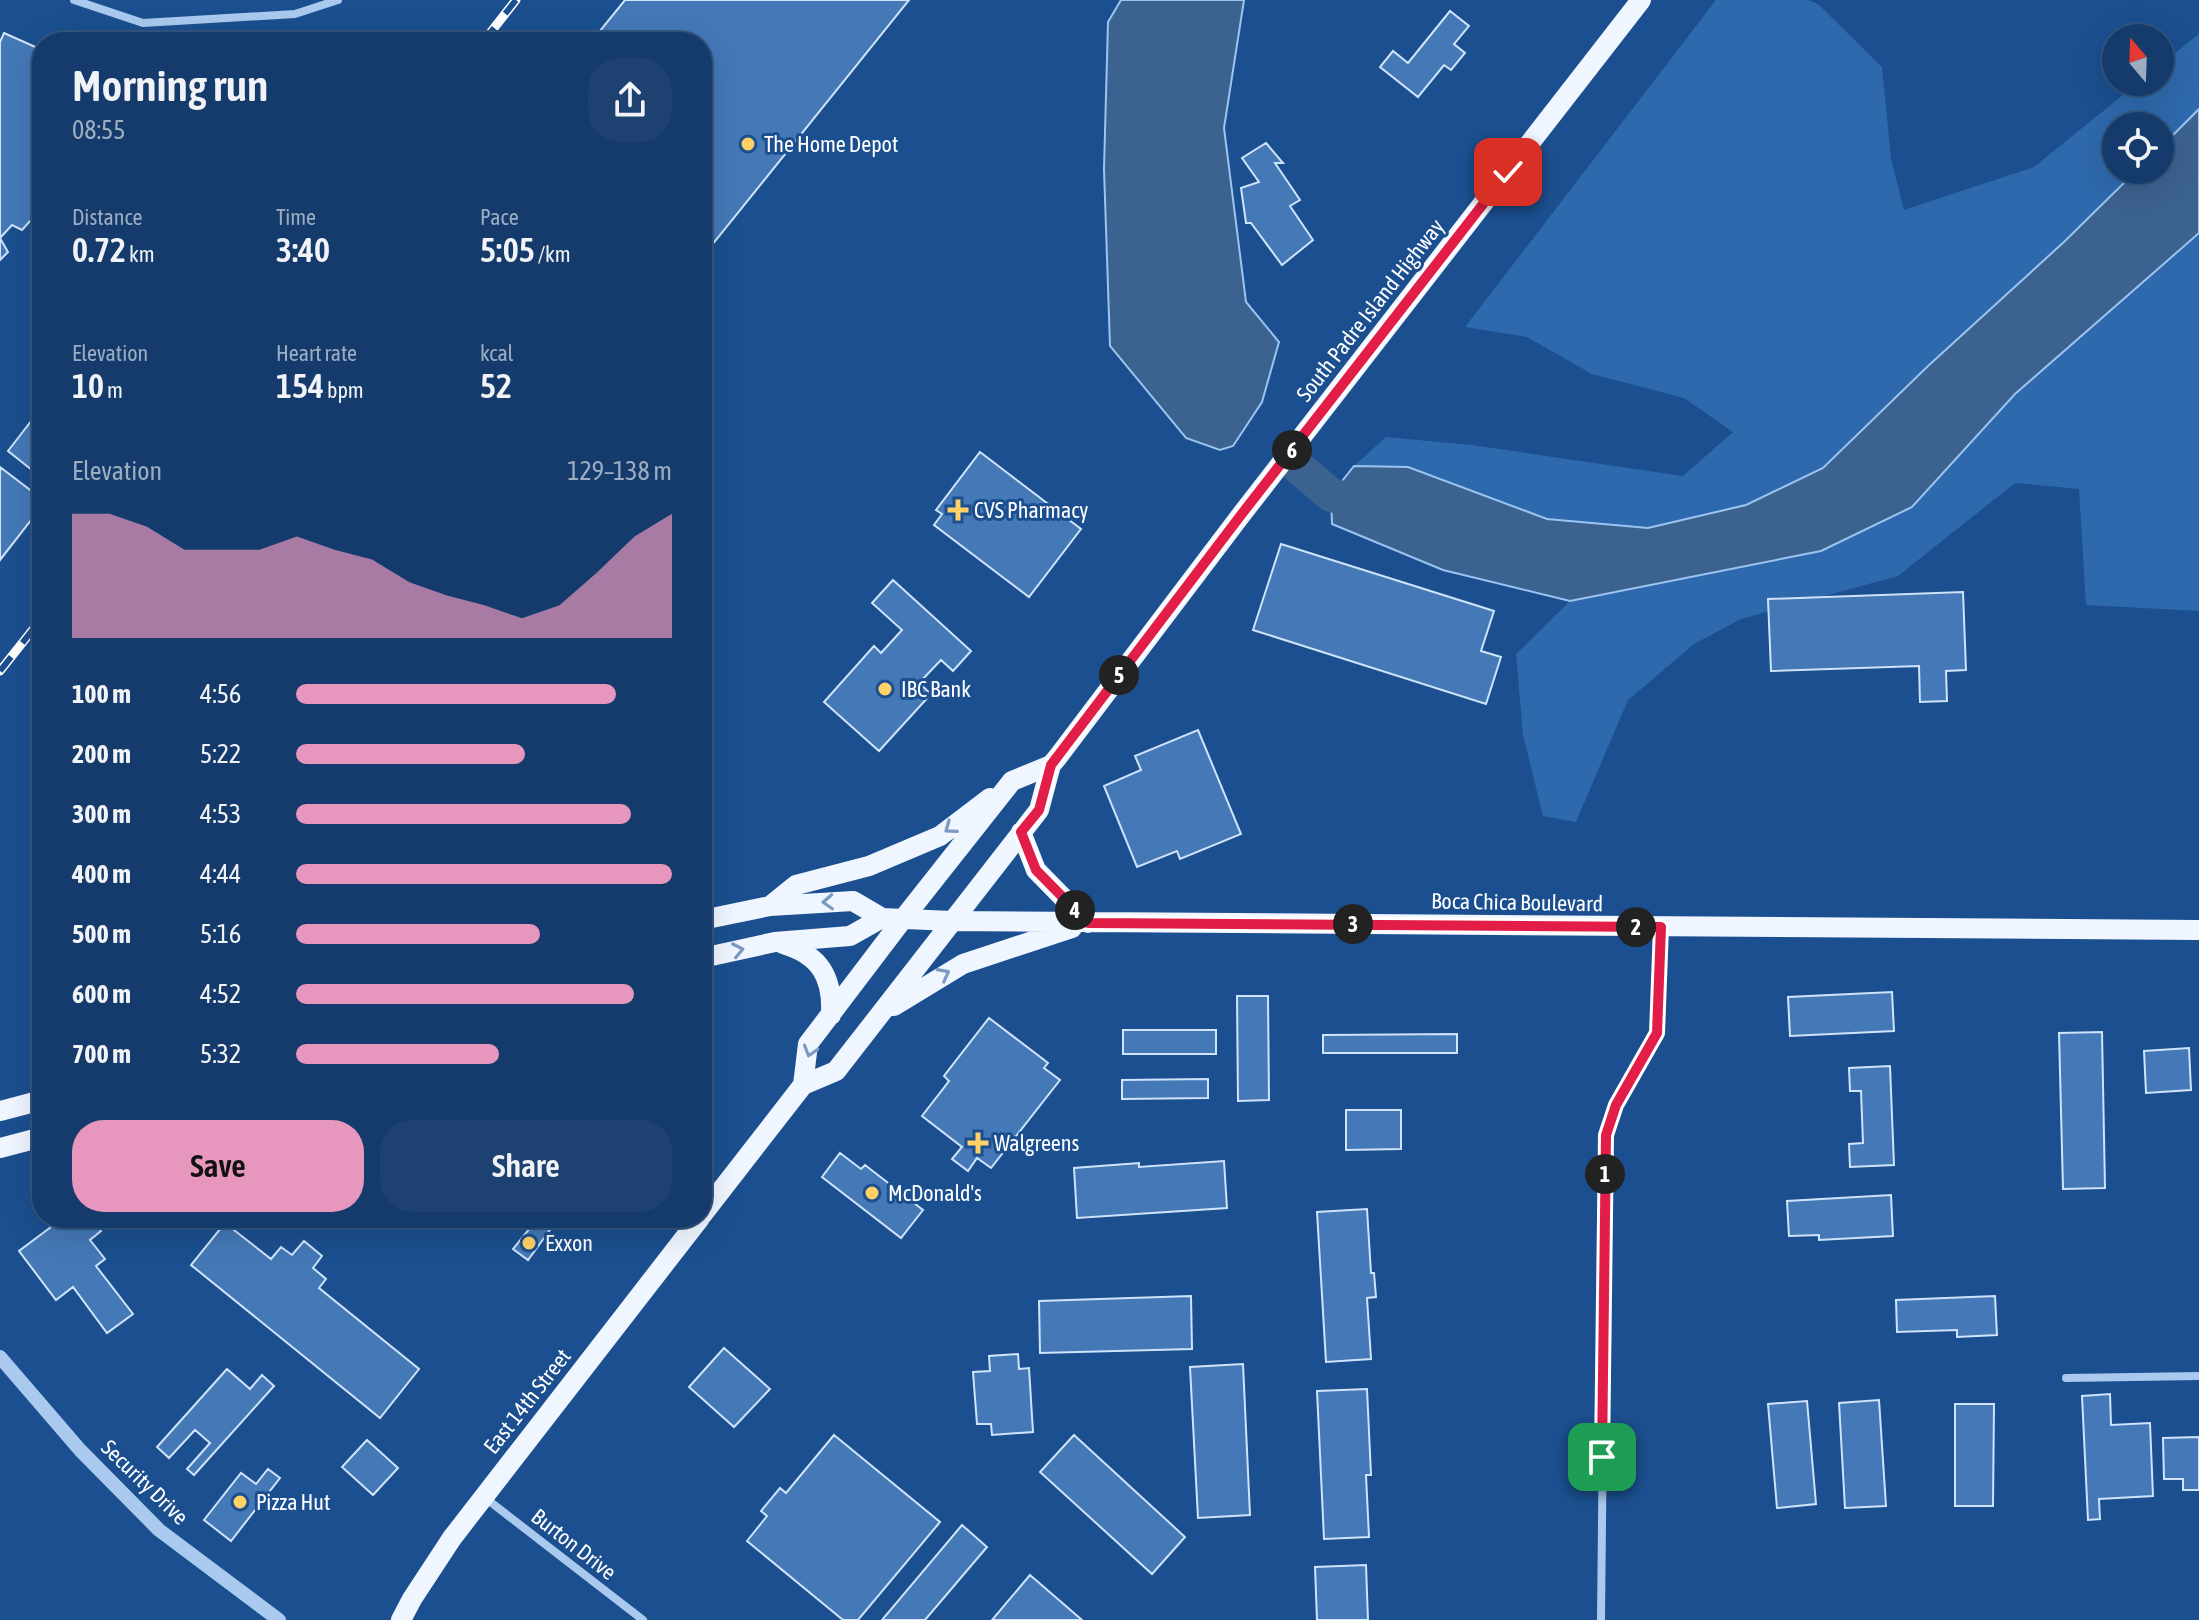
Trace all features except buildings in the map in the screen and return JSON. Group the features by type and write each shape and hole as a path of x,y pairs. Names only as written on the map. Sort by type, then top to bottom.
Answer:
{"main road":[{"name":"South Padre Island Highway","path":"952,921 1039,810 1051,765 1641,0"},
{"path":"770,906 796,885 869,866 940,836 1012,781 1051,765"},
{"path":"803,1085 808,1044 831,1015 892,918 1012,781"},
{"path":"878,1016 963,964 1088,923 1036,870 1021,832"},
{"name":"Boca Chica Boulevard","path":"712,918 770,906 853,901 892,918 952,921 2199,930"},
{"name":"Boca Chica Boulevard","path":"712,956 775,942 850,936 892,918"},
{"name":"East 14th Street","path":"712,1202 803,1085 836,1071 952,921"},
{"path":"775,942 803,950 819,964 832,995 831,1015"},
{"path":"0,1111 32,1103"},
{"path":"0,1148 32,1140"},
{"name":"East 14th Street","path":"401,1620 416,1593 483,1497 692,1228"}],"street":[{"path":"74,0 143,23 295,14 338,0"},
{"path":"1601,1620 1606,1135 1616,1105 1657,1033 1661,927"},
{"name":"Security Drive","path":"0,1357 80,1450 159,1530 279,1620"},
{"path":"2066,1378 2199,1376"},
{"name":"Burton Drive","path":"483,1497 643,1620"}],"shaded area":[{"path":"1121,0 1244,0 1224,128 1246,302 1279,342 1262,402 1233,446 1220,450 1186,438 1110,346 1104,169 1108,22"},
{"path":"1716,0 1808,0 1818,4 1882,67 1891,159 1904,210 2034,167 2122,96 2174,96 2174,54 2199,34 2199,109 2174,134 2174,112 2102,112 2102,184 2123,184 1827,465 1746,505 1648,528 1547,519 1408,467 1354,466 1386,437 1472,445 1683,476 1733,432 1684,398 1592,374 1527,337 1465,327"},
{"path":"2199,109 2199,233 2015,394 1912,507 1821,551 1570,601 1443,570 1332,524 1331,495 1354,466 1408,467 1547,519 1648,528 1746,505 1823,468 2123,184 2174,184 2174,134"},
{"path":"2199,233 2199,611 2086,605 2079,489 2015,483 1898,576 1741,619 1694,644 1628,700 1576,822 1543,816 1523,735 1516,654 1570,601 1821,551 1912,507 2015,394"}],"waterway":[{"path":"1299,468 1331,495 1375,506"}],"railway":[{"path":"491,32 516,0"},
{"path":"0,671 32,631"}],"place":[{"name":"The Home Depot","path":"748,144"},
{"name":"CVS Pharmacy","path":"958,510"},
{"name":"IBC Bank","path":"885,689"},
{"name":"Walgreens","path":"978,1143"},
{"name":"McDonald's","path":"872,1193"},
{"name":"Exxon","path":"529,1243"},
{"name":"Pizza Hut","path":"240,1502"}],"route":[{"path":"1508,172 1051,765 1039,810 1021,832 1036,870 1088,923 1661,927 1657,1033 1616,1105 1606,1135 1602,1457"}]}
